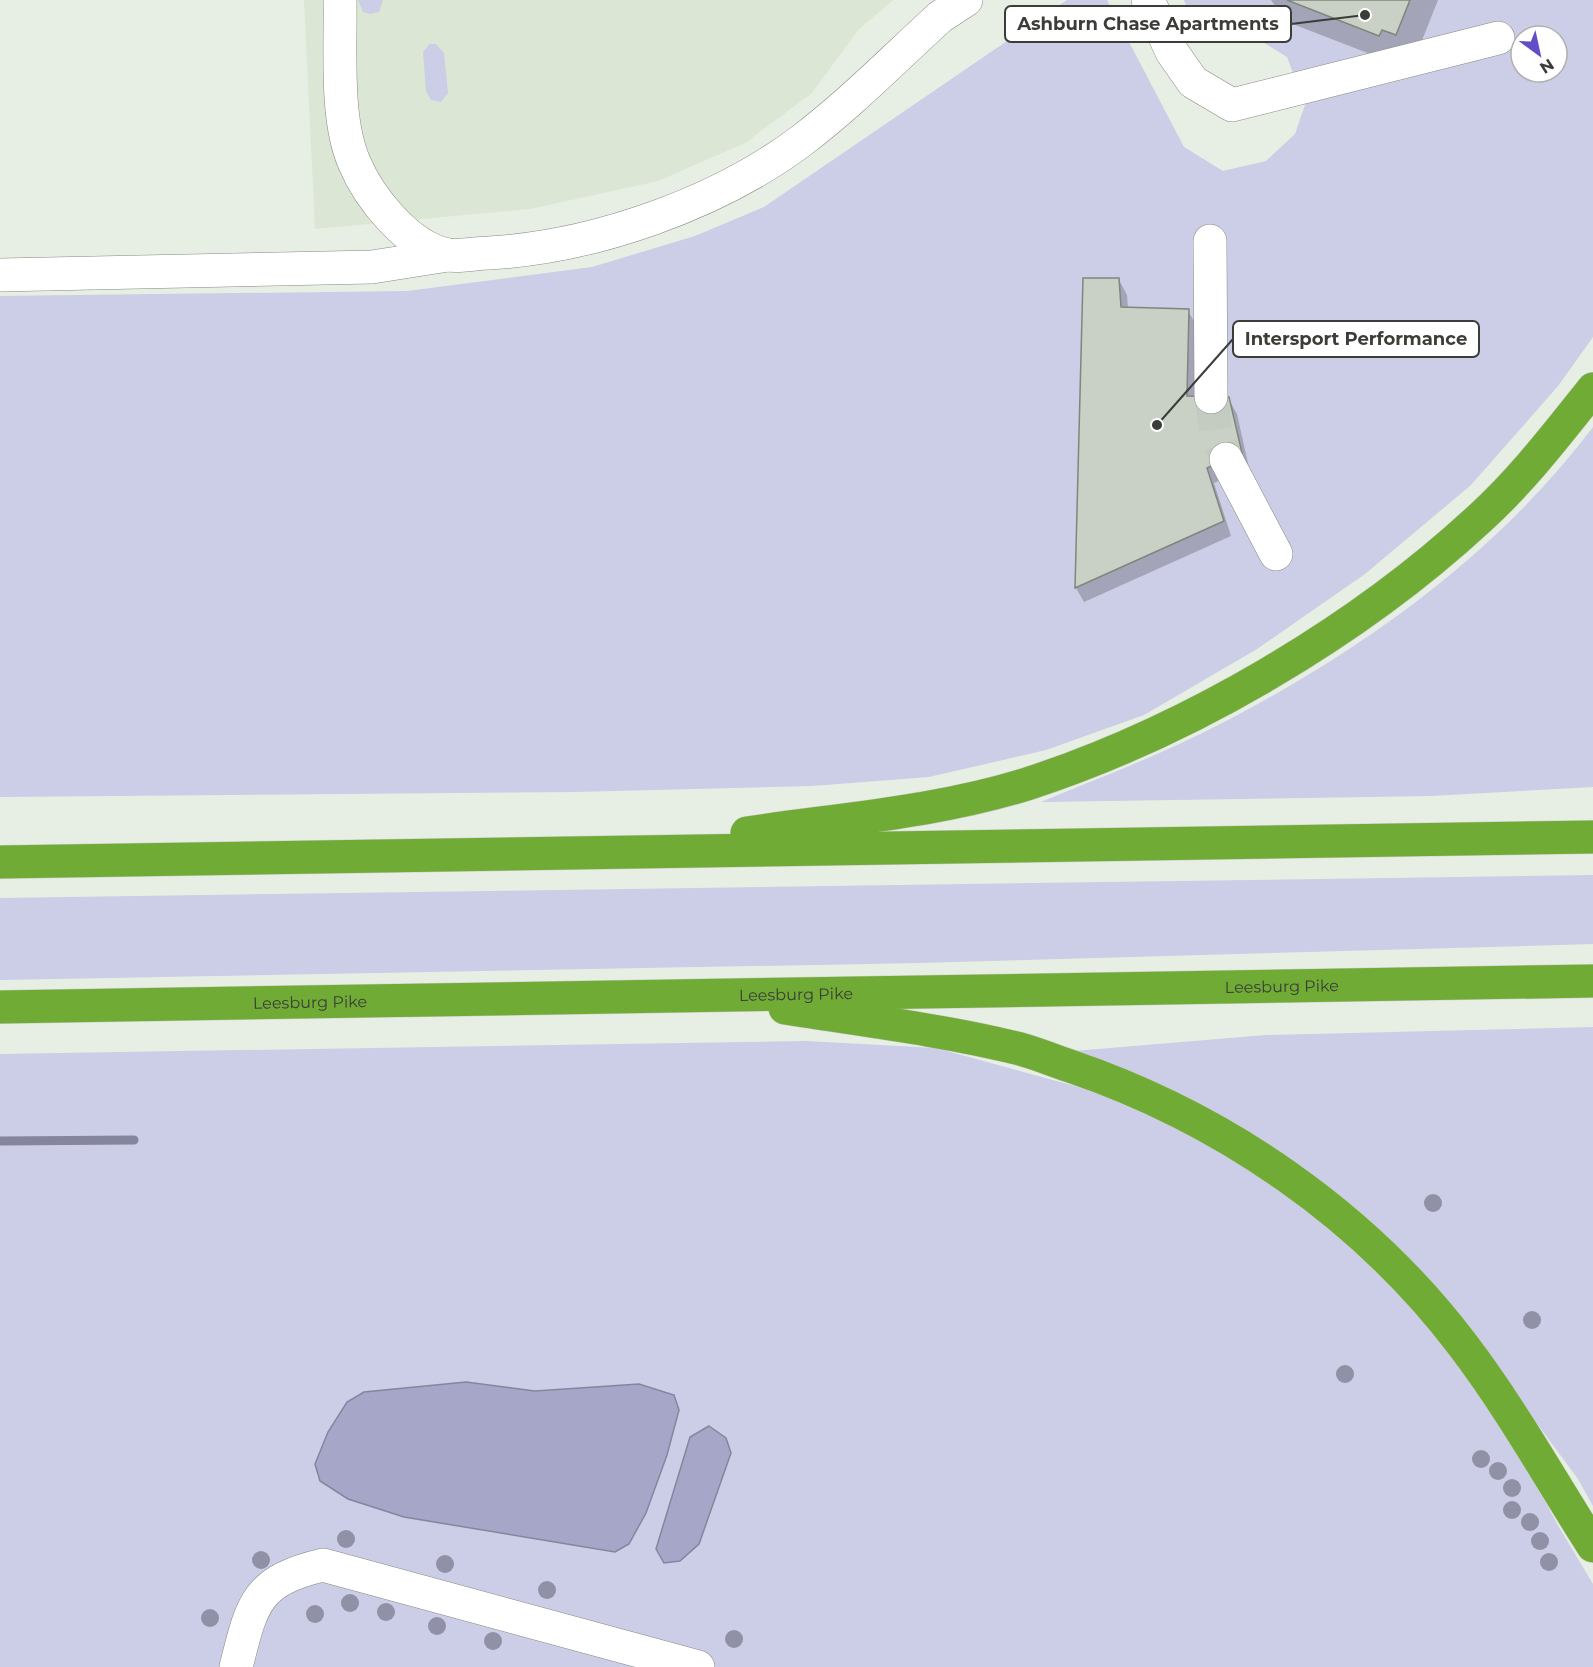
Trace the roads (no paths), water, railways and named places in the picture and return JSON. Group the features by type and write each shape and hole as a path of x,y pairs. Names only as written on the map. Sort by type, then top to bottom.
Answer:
{"highway":[{"path":"615,852 949,804 1029,783 1122,749 1222,699 1318,642 1399,587 1480,519 1539,457 1593,388"},
{"path":"0,862 1593,837"},
{"name":"Leesburg Pike","path":"0,1006 1593,981"},
{"path":"697,994 1014,1047 1101,1077 1170,1107 1232,1140 1279,1170 1334,1212 1429,1304 1462,1343 1507,1408 1593,1546"}],"street":[{"path":"340,0 342,107 353,160 367,189 395,223 418,242 448,255"},
{"path":"0,275 372,267 448,255 529,250 607,232 680,208 743,177 801,141 940,17 966,0"},
{"path":"1148,0 1172,52 1193,82 1232,105 1498,38"},
{"path":"1210,241 1211,397"},
{"path":"1226,459 1276,554"},
{"path":"236,1667 248,1618 265,1589 294,1572 323,1565 698,1667"}],"waterway":[{"path":"0,1141 134,1140"}],"tunnel":[{"path":"1211,397 1216,431 1226,459"}],"place":[{"name":"Ashburn Chase Apartments","path":"1365,15"},
{"name":"Intersport Performance","path":"1157,425"}]}
